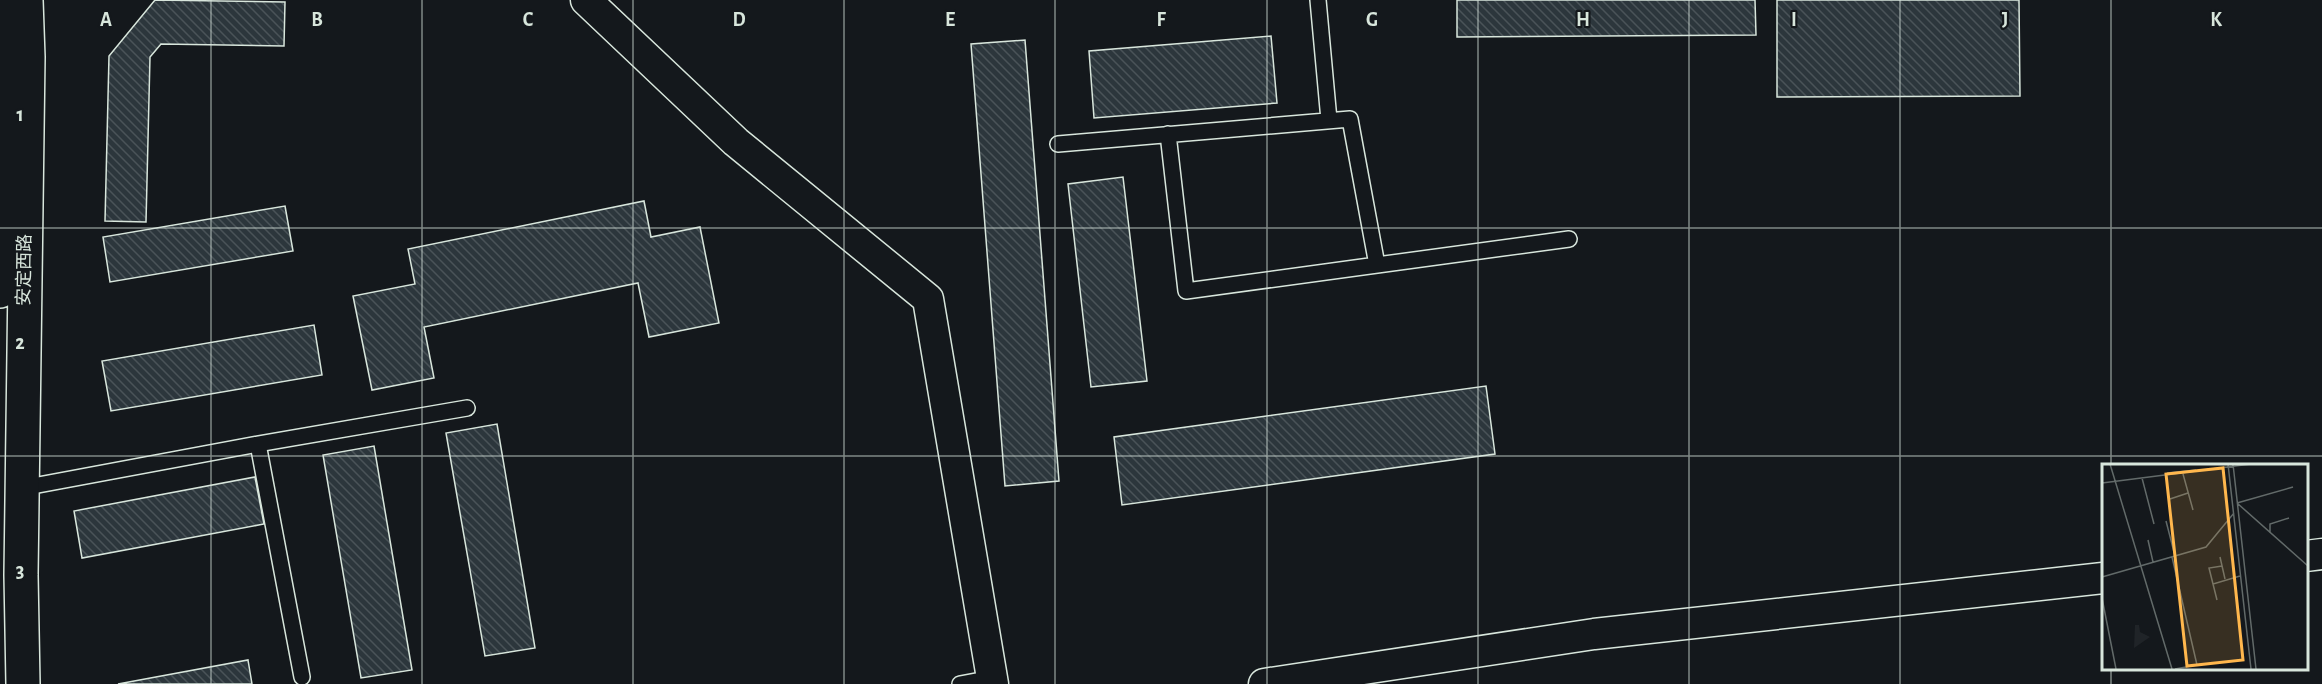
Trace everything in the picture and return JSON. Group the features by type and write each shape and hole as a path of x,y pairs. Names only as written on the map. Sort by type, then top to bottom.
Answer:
{"street":[{"name":"安定西路","path":"0,291 3,56 1,0"},
{"name":"安定西路","path":"23,684 22,489 28,57 26,0"},
{"path":"585,0 736,141 928,299 993,681"},
{"path":"0,270 26,242"},
{"path":"2307,556 2322,554"},
{"path":"1264,684 1594,634 2102,578"}],"lane":[{"path":"1318,0 1329,120"},
{"path":"1058,144 1350,119 1377,266"},
{"path":"1168,134 1186,291 1569,239"},
{"path":"22,489 258,444 467,408"},
{"path":"258,444 302,677"},
{"path":"960,684 993,681"}],"building":[{"path":"155,0 285,2 284,46 161,44 150,57 146,222 105,221 109,56"},
{"path":"1457,0 1755,0 1756,35 1457,37"},
{"path":"1777,0 2019,0 2020,96 1777,97"},
{"path":"1271,36 1277,103 1094,118 1089,51"},
{"path":"1025,40 1059,481 1005,486 971,44"},
{"path":"1123,177 1147,381 1091,387 1068,184"},
{"path":"644,201 651,237 700,227 719,323 649,337 638,283 424,327 434,378 372,390 353,296 415,284 408,249"},
{"path":"285,206 293,251 110,282 103,237"},
{"path":"314,325 322,375 111,411 102,361"},
{"path":"1486,386 1495,454 1122,505 1114,437"},
{"path":"497,424 535,648 485,656 446,433"},
{"path":"374,446 412,670 361,678 323,455"},
{"path":"255,477 264,524 82,558 74,511"},
{"path":"248,660 252,684 118,684"}]}
